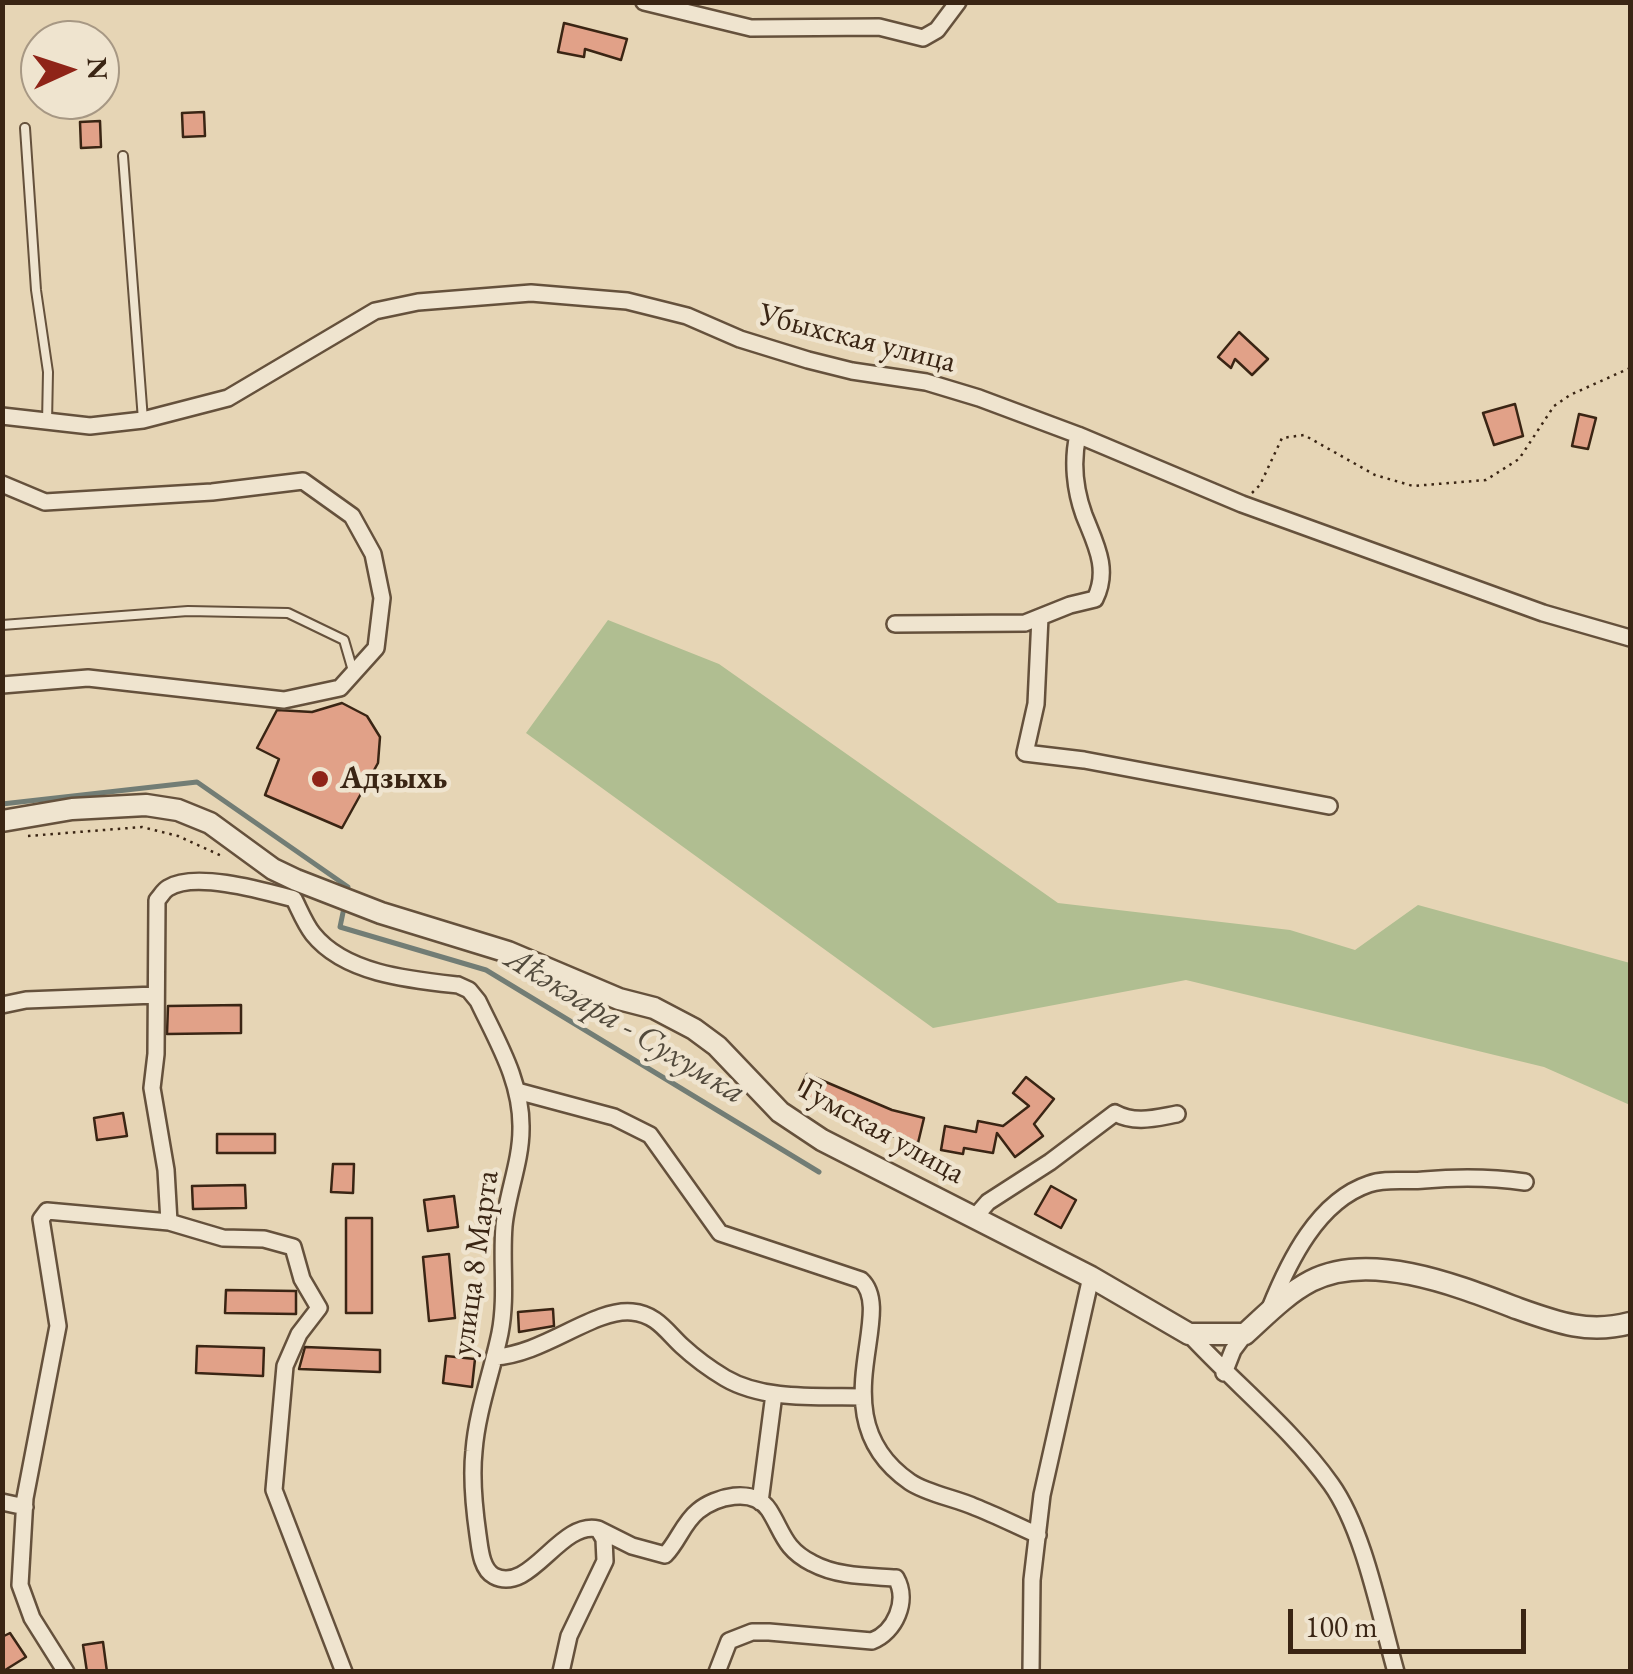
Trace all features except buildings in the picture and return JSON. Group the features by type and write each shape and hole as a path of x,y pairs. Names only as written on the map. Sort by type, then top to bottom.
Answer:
{"street":[{"path":"644,2 751,28 879,28 923,38 937,30 958,2"},
{"name":"Убыхская улица","path":"2,416 90,426 143,420 228,398 376,311 418,302 530,293 627,301 686,316 740,339 808,360 926,382 980,398 1242,504 1543,613 1630,638"},
{"path":"895,624 1026,624 1095,599 1102,570 1076,484 1078,435"},
{"path":"2,484 46,502 212,492 302,480 352,516 373,554 382,598 376,648 340,688 284,700 88,678 2,685"},
{"path":"1040,617 1040,666 1025,753 1084,760 1329,806"},
{"name":"Гумская улица","path":"2,821 72,809 146,805 178,810 210,823 273,869 296,880 419,926 508,952 566,980 654,1008 717,1046 780,1112 822,1140 1091,1277 1188,1334"},
{"name":"улица 8 Марта","path":"156,995 157,900 168,888 186,882 217,883 294,899 314,936 354,962 387,974 469,990 478,1001 518,1091 520,1150 504,1226 504,1304 474,1449 476,1521 485,1568 493,1576 506,1579 519,1575 577,1529 598,1529"},
{"path":"2,1005 26,1000 156,995 152,1088 166,1170 169,1222"},
{"path":"518,1091 614,1116 650,1135 720,1234 861,1280 872,1296 863,1397 867,1430 878,1450 911,1483 1038,1535"},
{"path":"974,1218 988,1202 1115,1113 1142,1120 1177,1114"},
{"path":"1267,1314 1279,1284 1320,1220 1338,1200 1356,1189 1374,1182 1476,1176 1525,1182"},
{"path":"66,1672 32,1618 20,1585 25,1507 58,1326 40,1219 47,1211 169,1222 222,1238 264,1239 293,1247 302,1279 319,1308 299,1334 285,1366 274,1490 344,1672"},
{"path":"1224,1373 1233,1350 1267,1314 1313,1280 1347,1270 1382,1270 1453,1284 1568,1326 1606,1329 1630,1323"},
{"path":"1031,1672 1030,1622 1042,1495 1091,1277"},
{"path":"494,1357 522,1354 614,1313 639,1313 651,1316 682,1346 730,1381 774,1394 863,1397"},
{"path":"1188,1334 1246,1334"},
{"path":"1188,1334 1334,1487 1366,1566 1396,1672"},
{"path":"760,1502 774,1394"},
{"path":"598,1529 632,1546 665,1555 695,1513 716,1499 748,1497 768,1509 782,1537 810,1562 847,1575 896,1578 901,1586 898,1618 884,1636 872,1641 768,1632 740,1636 730,1641 717,1672"},
{"path":"2,1502 25,1507"},
{"path":"561,1672 570,1636 605,1561 604,1539 598,1529"}],"lane":[{"path":"25,128 36,290 48,372 47,423"},
{"path":"123,156 143,420"},
{"path":"2,625 188,612 288,612 344,640 353,674"}],"path":[{"path":"1242,504 1260,485 1282,438 1304,435 1375,475 1413,486 1486,480 1519,459 1554,406 1630,368"},
{"path":"26,836 142,826 178,836 237,863"}],"green space":[{"path":"608,620 719,664 1058,903 1290,930 1355,950 1418,905 1630,963 1630,1105 1544,1067 1186,980 933,1028 526,733"}],"waterway":[{"name":"Аҟәкәара - Сухумка","path":"2,804 197,782 348,887 347,892"},
{"name":"Аҟәкәара - Сухумка","path":"345,903 340,927 486,970 819,1172"}],"place":[{"name":"Адзыхь","path":"320,779"}]}
